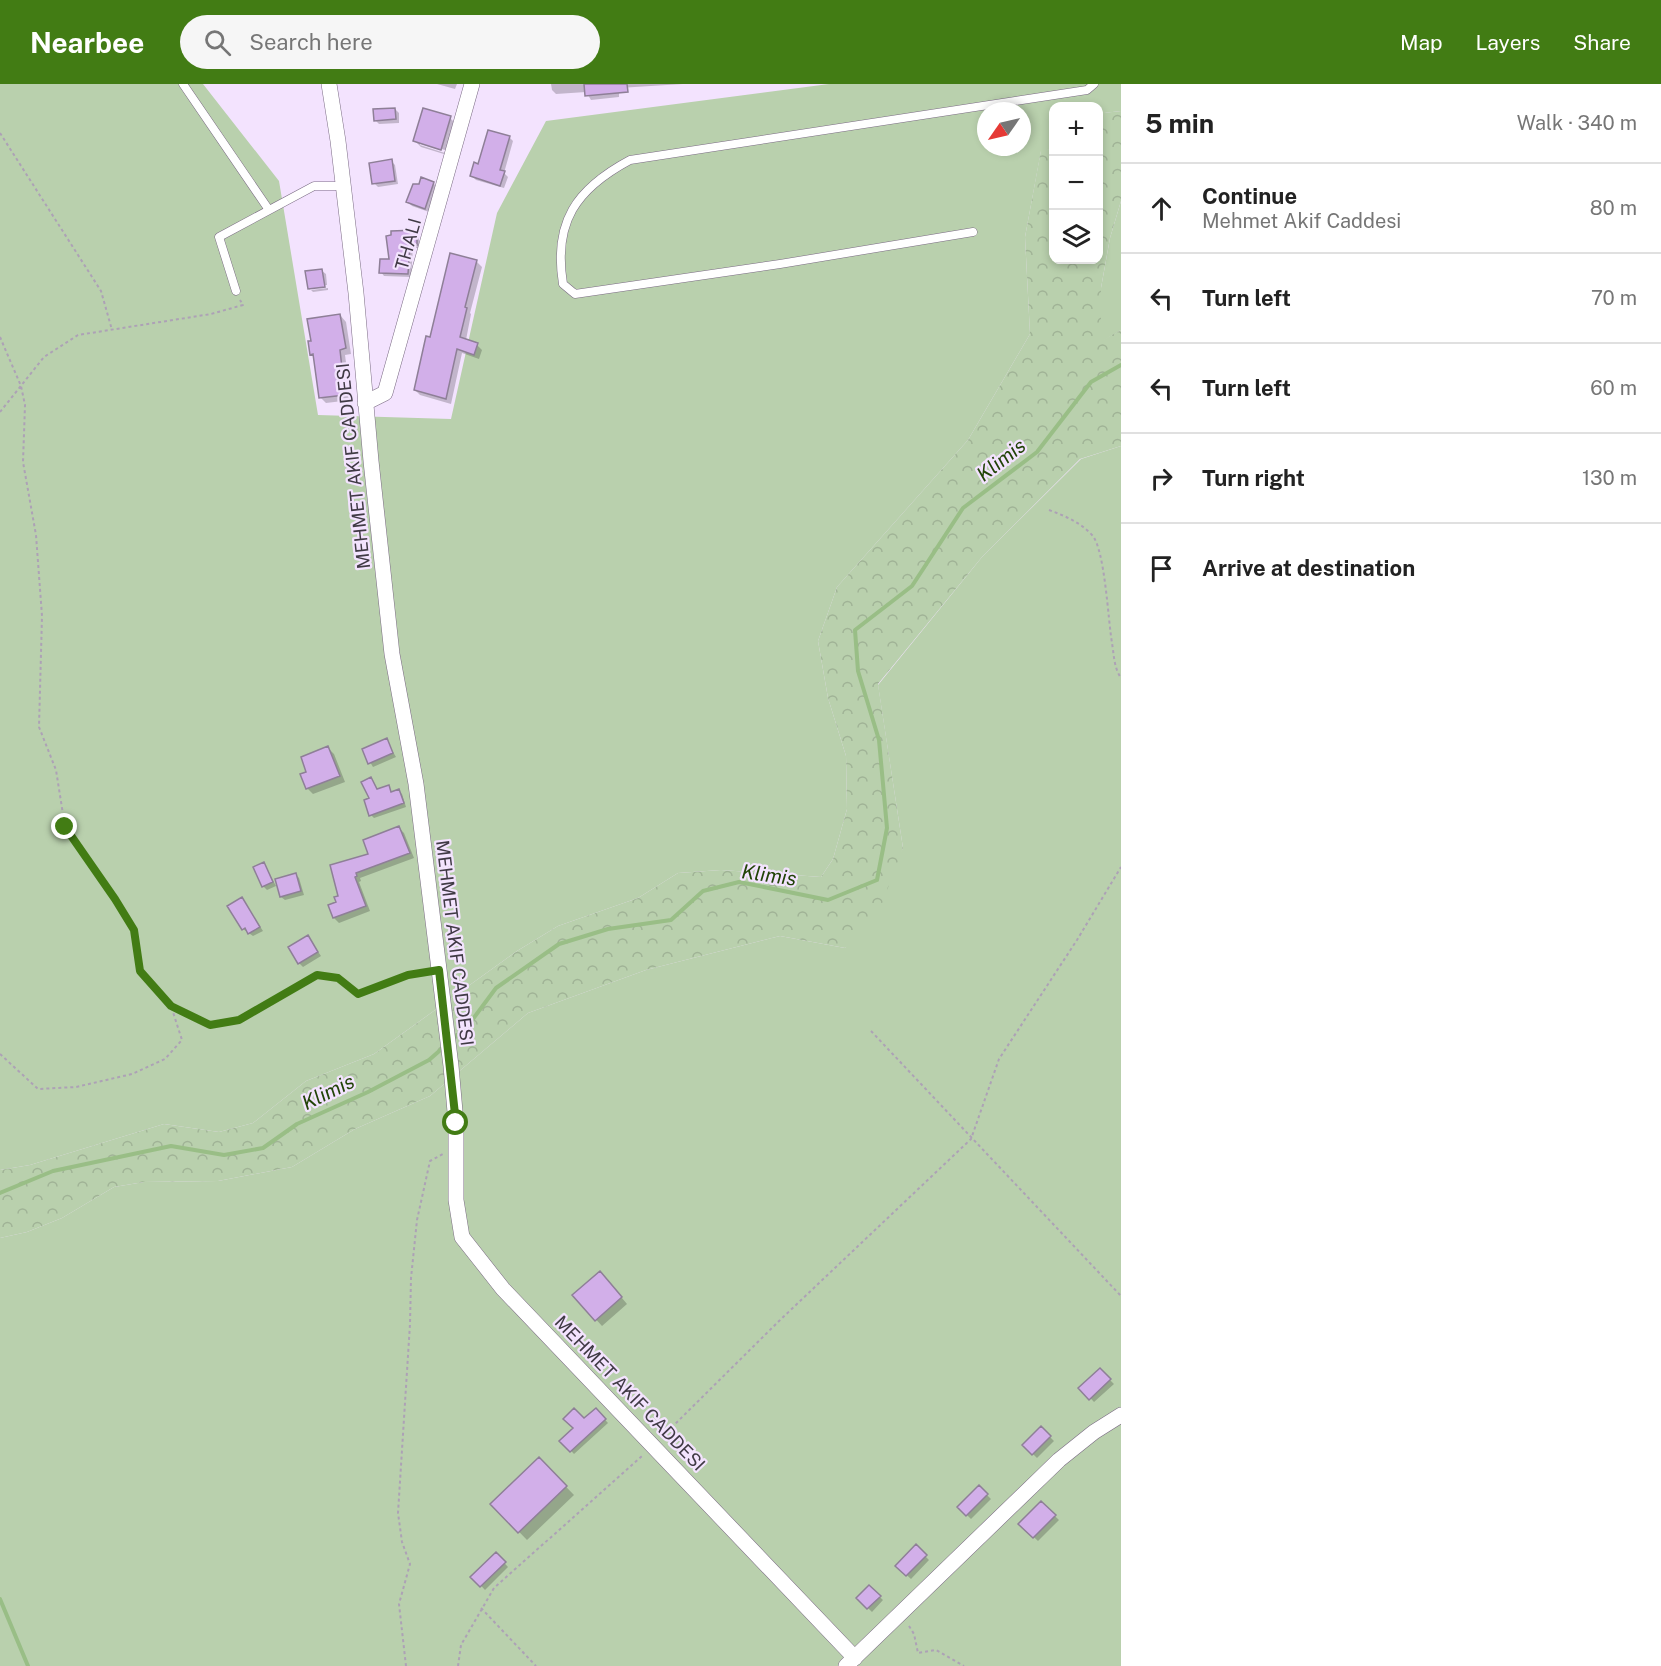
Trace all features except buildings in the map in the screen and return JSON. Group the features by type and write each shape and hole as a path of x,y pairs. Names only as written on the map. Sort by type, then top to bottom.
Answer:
{"street":[{"name":"MEHMET AKIF CADDESI","path":"329,84 344,186 392,654 416,784 451,1066 456,1123 456,1200 462,1237 503,1288 653,1446 850,1662"},
{"name":"THALI","path":"365,403 386,393 472,84"},
{"path":"850,1662 1059,1460 1094,1432 1121,1416"}],"lane":[{"path":"183,84 268,210"},
{"path":"973,232 780,264 575,294 563,284 560,261 561,241 571,212 586,190 607,173 630,160 1087,90 1094,84"},
{"path":"236,291 219,237 314,186 344,186"}],"path":[{"path":"0,133 101,291 112,330"},
{"path":"0,412 44,357 78,335 211,314 243,305 236,291"},
{"path":"0,337 21,386 25,405 23,462 36,535 42,616 39,727 56,770 65,827 134,930 140,971 171,1006 210,1025 239,1020 317,975 338,978 358,994 408,975 439,970"},
{"path":"1049,510 1071,518 1094,536 1100,552 1116,671 1121,678"},
{"path":"458,1666 461,1645 494,1588 653,1446 779,1321 971,1139 999,1059 1077,940 1121,867"},
{"path":"0,1054 38,1089 76,1087 132,1074 165,1059 182,1040 171,1006"},
{"path":"871,1031 1121,1296"},
{"path":"406,1666 399,1604 410,1564 402,1542 398,1513 411,1278 417,1220 430,1161 439,1155 456,1152"},
{"path":"481,1608 536,1666"},
{"path":"901,1613 914,1634 918,1653 936,1650 964,1666"}],"green space":[{"path":"0,84 203,84 279,181 318,415 451,419 497,213 546,121 829,84 1121,84 1121,111 1104,113 1103,118 1103,102 1049,102 1049,150 1041,151 1025,237 1030,334 968,440 837,587 818,641 828,698 846,756 847,809 833,859 821,877 721,870 678,873 638,898 558,926 517,951 374,1054 306,1081 253,1123 219,1132 164,1124 30,1165 0,1170"},
{"path":"1121,111 1121,201 1110,238 1101,288 1101,341 1121,330 1121,446 1080,459 982,557 878,684 903,848 880,909 845,948 780,936 646,970 528,1013 430,1096 355,1129 292,1167 218,1181 144,1182 114,1187 62,1218 27,1232 0,1238 0,1170 30,1165 164,1124 219,1132 253,1123 306,1081 374,1054 517,951 558,926 638,898 678,873 721,870 821,877 833,859 847,809 846,756 828,698 818,641 837,587 968,440 1030,334 1025,237 1041,150 1049,149 1049,264 1103,264 1103,113"},
{"path":"1121,201 1121,330 1101,342 1101,288 1110,238"},
{"path":"1121,446 1121,1666 0,1666 0,1238 27,1232 62,1218 114,1187 144,1182 218,1181 292,1167 355,1129 430,1096 528,1013 646,970 780,936 845,948 903,848 878,685 982,557 1081,459"}],"waterway":[{"name":"Klimis","path":"453,1039 467,1027 496,988 559,944 608,929 671,920 703,891 739,882 828,900 877,880 887,828 879,740 858,671 855,630 912,586 963,508 1037,452 1091,382 1121,365"},
{"name":"Klimis","path":"0,1193 53,1171 171,1146 224,1155 263,1148 297,1124 368,1092 429,1060 445,1046"},
{"path":"0,1599 28,1666"}],"route":[{"path":"65,827 134,930 140,971 171,1006 210,1025 239,1020 317,975 338,978 358,994 408,975 439,970 456,1123"}]}
